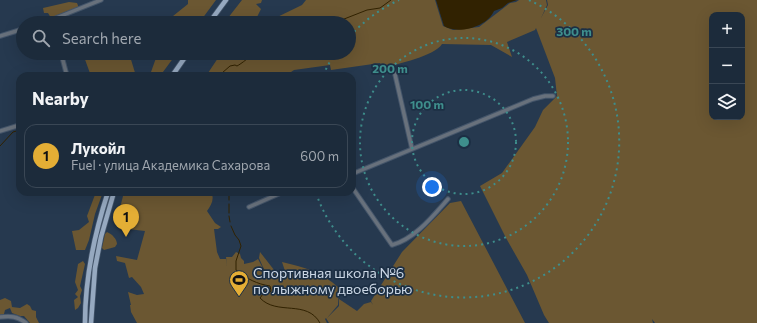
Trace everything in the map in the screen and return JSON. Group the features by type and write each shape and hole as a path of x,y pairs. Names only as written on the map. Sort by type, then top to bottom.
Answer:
{"main road":[{"path":"214,16 226,0"},
{"path":"175,72 183,60"},
{"path":"85,323 91,252 107,196"},
{"path":"91,323 95,268 101,237 113,196"}],"street":[{"path":"61,16 101,0"},
{"path":"0,36 16,31"},
{"path":"63,60 66,72"},
{"path":"394,70 412,149"},
{"path":"356,172 533,99 553,96"},
{"path":"0,131 16,126"},
{"path":"356,193 392,246 400,243 426,224 448,199"},
{"path":"248,207 274,196"},
{"path":"0,317 12,316 19,318 26,323"}],"shaded area":[{"path":"188,0 216,0 204,16 173,16 188,4"},
{"path":"242,0 262,0 261,3 256,4 261,9 258,16 229,16"},
{"path":"306,0 435,0 443,26 453,30 479,27 510,3 519,0 546,0 547,5 541,18 548,5 547,0 757,0 757,323 655,323 652,319 653,323 549,323 544,315 527,275 506,238 480,186 502,173 535,127 543,110 557,96 555,78 536,28 535,30 507,42 512,57 491,45 442,44 424,56 383,68 380,63 331,70 330,65 294,70 291,72 209,72 217,60 356,60 356,16 279,16 302,5"},
{"path":"436,0 517,0 494,11 490,17 479,25 472,28 457,30 444,26"},
{"path":"69,2 77,3 79,8 57,16 50,16 48,13 44,13 43,8"},
{"path":"85,60 131,60 135,72 90,72"},
{"path":"155,60 172,60 163,72 151,72"},
{"path":"94,196 102,196 85,250 76,250 72,231 79,230 89,222 87,216"},
{"path":"123,196 212,196 213,200 207,211 215,223 221,227 214,229 217,252 220,259 226,259 227,266 226,257 232,257 236,252 240,254 244,264 258,259 266,274 259,258 260,252 278,275 285,271 282,262 305,268 319,274 333,282 339,288 338,305 327,318 339,306 339,299 357,311 364,304 371,302 373,305 371,301 402,252 450,203 461,201 525,323 329,323 326,318 327,323 137,323 131,312 128,292 137,295 144,294 141,287 132,277 129,278 125,263 117,261 116,256 137,260 145,231 119,228 125,226 119,226 117,220"},
{"path":"107,232 114,237 117,244 115,247 104,250 102,248 105,234"},
{"path":"83,261 85,264 80,286 82,290 80,296 81,303 75,310 74,300 78,297 75,294 78,290 75,282 78,264"},
{"path":"5,298 11,301 12,307 20,308 27,304 30,306 32,310 36,311 36,317 39,323 30,323 24,316 12,313 10,308 5,310 2,316 0,315 0,300"}],"waterway":[{"path":"352,16 367,10 380,8 391,0"},
{"path":"223,72 230,66 237,66 246,60"},
{"path":"0,146 13,132 16,131"},
{"path":"229,204 229,213"},
{"path":"229,216 230,222"},
{"path":"231,226 241,246 236,261 236,270 252,281 270,286 271,291 268,294 263,294 260,298 275,306 300,309 308,312 320,323"}],"place":[{"name":"Лукойл","path":"126,237"},
{"name":"Спортивная школа №6 по лыжному двоеборью","path":"239,297"}]}
